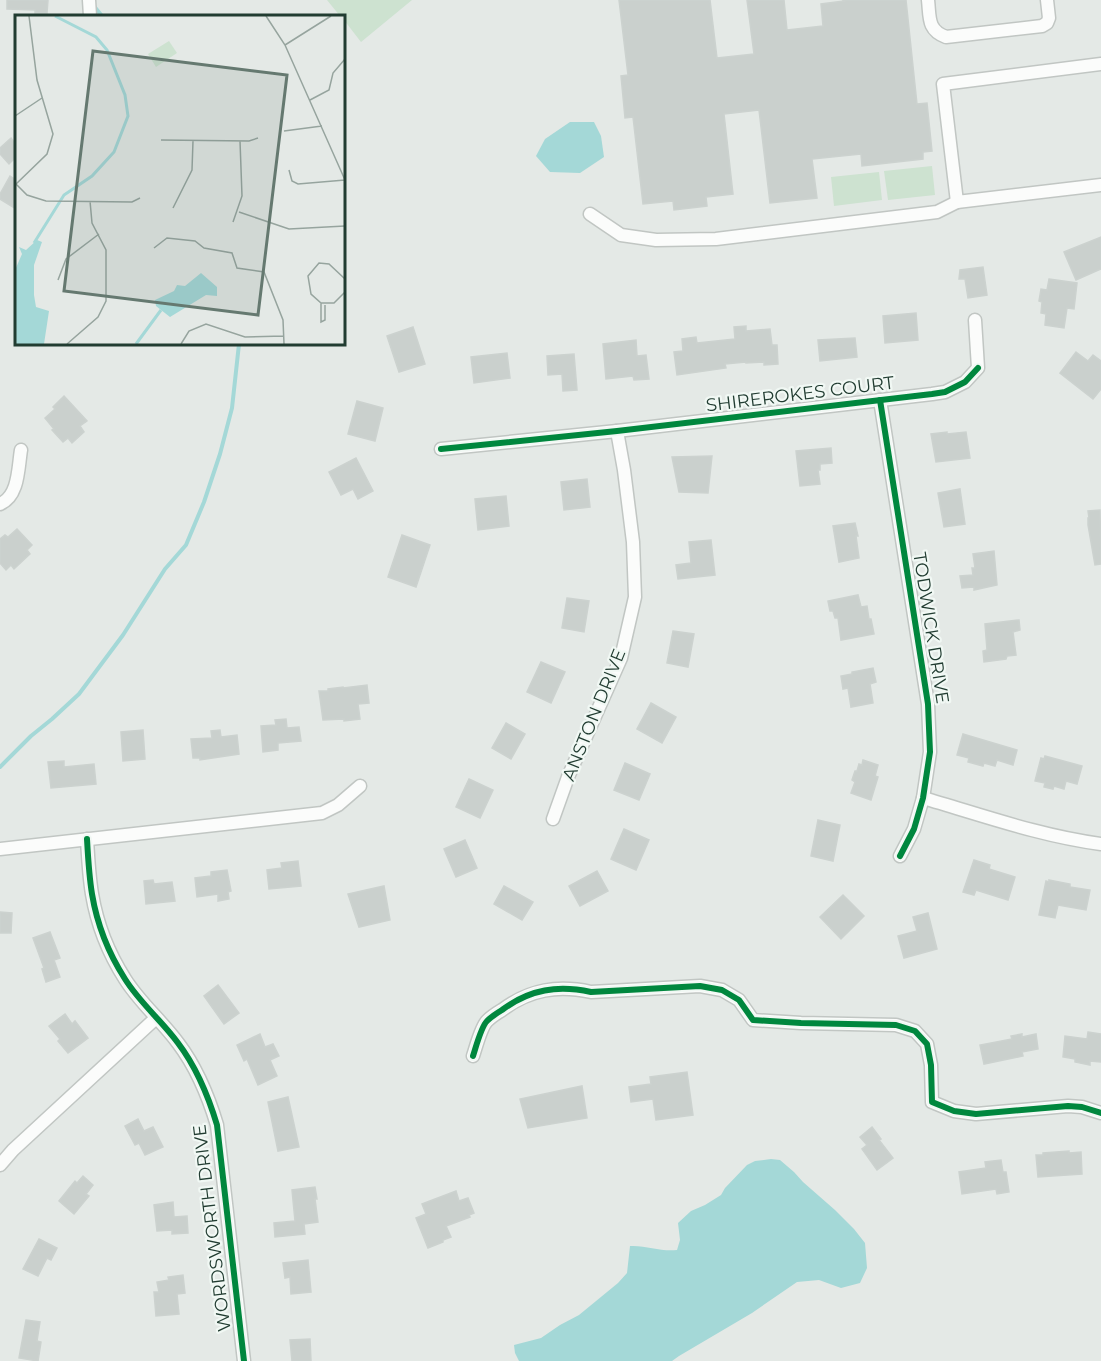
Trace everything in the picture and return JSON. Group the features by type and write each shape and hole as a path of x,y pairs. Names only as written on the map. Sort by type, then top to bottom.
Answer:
{"street":[{"path":"89,0 90,15"},
{"path":"928,0 931,26 946,37 1042,26 1049,18 1047,0"},
{"path":"957,202 942,84 1101,64"},
{"path":"590,214 621,235 656,240 716,239 937,212 957,202 1101,184"},
{"name":"SHIREROKES COURT","path":"441,448 617,431 945,392 965,382 978,368 975,320"},
{"name":"TODWICK DRIVE","path":"880,400 928,704 930,752 923,798 914,829 900,856"},
{"name":"ANSTON DRIVE","path":"553,819 568,777 621,658 635,597 633,542 617,431"},
{"path":"0,504 10,498 16,484 21,450"},
{"path":"0,849 322,813 338,805 360,786"},
{"path":"923,798 1042,832 1077,841 1101,844"},
{"name":"WORDSWORTH DRIVE","path":"87,839 92,893 104,939 126,981 177,1042 195,1069 209,1098 217,1125 244,1361"},
{"path":"473,1056 486,1022 516,1000 538,992 558,988 591,992 700,986 722,990 739,1000 753,1020 896,1025 915,1031 927,1044 931,1065 932,1102 954,1111 976,1114 1068,1106 1082,1107 1101,1113"},
{"path":"0,1165 13,1150 156,1017"}],"green space":[{"path":"327,0 412,0 361,42 345,21 345,15 339,15"},
{"path":"932,166 935,195 888,200 884,171"},
{"path":"879,172 882,200 834,206 831,177"}],"water":[{"path":"570,122 594,122 601,136 604,157 580,173 550,172 536,156 545,139"},
{"path":"780,1160 794,1172 854,1229 865,1243 867,1268 860,1283 841,1288 819,1280 797,1282 752,1313 672,1361 519,1361 514,1345 541,1338 579,1315 618,1283 627,1273 630,1246 677,1250 680,1240 678,1223 691,1211 721,1195 747,1165 755,1161"}],"building":[{"path":"7,0 48,0 47,13 7,9"},
{"path":"619,0 710,0 717,58 754,54 747,0 784,0 787,30 823,26 821,4 843,0 906,0 917,104 927,103 932,151 923,152 923,159 862,166 861,154 812,159 817,198 770,203 759,110 724,114 733,194 706,197 707,206 674,210 673,201 643,204 633,117 625,118 621,76 628,75"},
{"path":"11,138 15,144 15,158 9,164 0,154 0,148"},
{"path":"10,176 15,179 15,208 0,199 0,194"},
{"path":"1101,237 1101,269 1076,280 1064,252"},
{"path":"983,267 987,295 968,298 965,279 959,279 960,270"},
{"path":"1049,279 1077,283 1074,309 1067,308 1064,328 1045,325 1046,314 1041,313 1042,302 1039,301 1041,289 1047,290"},
{"path":"916,313 918,340 885,343 883,316"},
{"path":"746,326 746,331 770,329 772,345 777,345 778,364 764,365 764,362 746,362 725,364 726,368 677,375 674,352 683,351 682,339 696,337 697,343 735,339 734,327"},
{"path":"413,327 425,364 399,372 387,336"},
{"path":"855,338 857,357 820,361 818,340"},
{"path":"636,340 637,356 646,355 649,379 634,380 633,376 606,379 603,344"},
{"path":"1076,352 1088,361 1093,355 1101,361 1101,389 1093,399 1060,373"},
{"path":"507,353 510,378 474,383 471,357"},
{"path":"574,354 577,390 563,391 562,374 548,375 547,356"},
{"path":"64,396 87,421 80,426 84,432 72,443 68,438 63,442 45,418"},
{"path":"357,401 383,408 375,441 348,434"},
{"path":"947,432 947,434 966,432 970,458 936,462 931,434"},
{"path":"831,448 832,463 820,464 820,470 818,470 820,484 800,486 796,451"},
{"path":"712,456 708,493 679,492 672,457"},
{"path":"356,458 373,491 358,499 353,489 341,495 329,472"},
{"path":"587,479 590,507 564,510 561,482"},
{"path":"960,489 965,524 944,527 938,493"},
{"path":"506,496 509,526 478,530 475,499"},
{"path":"1100,510 1101,564 1095,565 1088,511"},
{"path":"855,523 859,558 839,562 833,526"},
{"path":"17,529 32,545 27,550 30,554 14,569 11,565 6,570 0,563 0,539 5,535 8,537"},
{"path":"402,535 430,545 416,587 388,577"},
{"path":"711,540 715,575 678,579 676,565 691,563 689,542"},
{"path":"994,551 997,585 974,590 974,587 962,588 960,576 973,575 972,568 975,568 973,554"},
{"path":"858,595 861,607 867,606 874,634 841,640 838,618 835,618 833,611 830,611 828,601"},
{"path":"567,598 589,601 584,632 562,628"},
{"path":"1019,620 1020,630 1013,632 1016,655 984,662 983,651 987,650 985,624"},
{"path":"673,631 694,634 688,667 667,663"},
{"path":"541,662 565,672 551,703 527,692"},
{"path":"873,668 876,682 870,684 873,703 851,707 848,688 843,689 841,676"},
{"path":"367,685 369,703 358,704 360,719 323,720 319,691"},
{"path":"651,703 676,717 662,743 637,729"},
{"path":"286,719 287,728 299,727 301,741 278,743 278,750 263,752 261,726 276,725 275,720"},
{"path":"506,723 525,734 511,759 492,748"},
{"path":"143,730 145,759 123,761 121,732"},
{"path":"220,730 221,737 237,735 239,754 200,760 200,758 193,758 191,739 212,738 211,731"},
{"path":"963,734 1017,750 1013,765 997,760 995,766 968,762 969,758 957,755"},
{"path":"1045,756 1082,766 1077,784 1066,781 1064,789 1054,786 1053,789 1044,787 1045,783 1035,781 1041,758 1044,759"},
{"path":"863,760 878,765 875,776 878,777 871,800 851,793 855,782 852,780 855,771 859,764 862,765"},
{"path":"64,761 64,767 94,764 96,784 51,788 48,762"},
{"path":"625,763 650,774 639,800 614,790"},
{"path":"469,779 493,790 480,818 456,807"},
{"path":"818,820 840,825 833,861 811,856"},
{"path":"624,829 649,840 636,870 611,859"},
{"path":"465,840 477,868 456,877 444,849"},
{"path":"974,860 990,865 989,869 1015,877 1008,900 976,890 974,895 963,892"},
{"path":"298,861 301,886 269,889 267,870 282,868 281,863"},
{"path":"227,870 231,891 228,892 229,899 218,901 218,894 197,897 195,878 211,876 211,872"},
{"path":"597,871 608,891 580,906 569,886"},
{"path":"153,880 154,884 172,882 175,901 146,904 144,881"},
{"path":"1049,880 1070,884 1070,887 1090,890 1086,910 1058,905 1055,918 1039,915 1046,881 1049,882"},
{"path":"384,886 390,920 359,927 348,894"},
{"path":"504,886 533,902 522,920 494,904"},
{"path":"843,895 864,916 841,939 820,917"},
{"path":"0,912 12,913 11,933 0,933"},
{"path":"928,913 937,949 904,958 898,936 917,931 913,917"},
{"path":"50,932 60,958 54,960 60,977 46,982 42,969 44,968 33,938"},
{"path":"218,985 239,1013 224,1024 204,996"},
{"path":"65,1014 72,1024 75,1021 88,1038 68,1053 49,1026"},
{"path":"1088,1032 1101,1034 1101,1062 1090,1061 1090,1065 1063,1057 1065,1036 1087,1039"},
{"path":"260,1034 265,1047 273,1044 279,1056 270,1060 277,1076 258,1085 247,1059 244,1061 237,1045"},
{"path":"1022,1034 1022,1037 1036,1034 1038,1049 1022,1052 1023,1056 984,1064 980,1045 1012,1039 1011,1036"},
{"path":"687,1072 693,1115 656,1120 653,1099 631,1102 629,1087 651,1084 650,1077"},
{"path":"582,1086 587,1118 528,1128 520,1099"},
{"path":"288,1097 299,1147 278,1151 268,1102"},
{"path":"138,1119 144,1131 153,1127 163,1147 145,1155 139,1143 135,1145 125,1126"},
{"path":"872,1127 893,1158 877,1170 862,1149 867,1145 860,1137"},
{"path":"1069,1151 1069,1153 1081,1152 1082,1174 1038,1177 1036,1155"},
{"path":"1001,1160 1003,1172 1006,1172 1009,1192 997,1194 996,1189 962,1194 959,1172 986,1168 985,1162"},
{"path":"83,1176 93,1185 86,1194 89,1196 74,1214 59,1201 75,1181 77,1183"},
{"path":"315,1187 318,1222 304,1224 305,1234 275,1237 274,1223 295,1221 292,1190"},
{"path":"456,1191 459,1201 468,1198 474,1213 469,1215 470,1217 446,1226 451,1237 428,1248 416,1218 426,1214 422,1204"},
{"path":"173,1202 174,1217 187,1216 188,1233 172,1234 172,1230 157,1231 154,1205"},
{"path":"39,1239 57,1248 51,1260 47,1258 38,1276 23,1269"},
{"path":"308,1260 311,1292 291,1294 290,1277 285,1278 283,1263"},
{"path":"183,1275 185,1293 177,1294 179,1314 156,1316 154,1292 159,1292 157,1282 169,1280 168,1277"},
{"path":"26,1320 40,1322 37,1341 41,1342 38,1361 19,1358"},
{"path":"310,1339 311,1361 292,1361 290,1340"}],"waterway":[{"path":"93,5 101,15"},
{"path":"0,767 79,694 123,635 165,569 186,545 204,502 220,454 232,408 239,345"}],"cycle path":[{"path":"441,449 932,394 945,392 965,382 978,368"},
{"path":"880,400 928,704 930,752 923,798 914,829 900,856"},
{"path":"87,839 94,905 109,949 131,988 185,1052 206,1092 217,1125 244,1361"},
{"path":"473,1056 487,1021 523,997 534,993 556,989 591,992 700,986 722,990 739,1000 753,1020 896,1025 915,1031 927,1044 931,1065 932,1102 954,1111 976,1114 1068,1106 1082,1107 1101,1113"}]}
